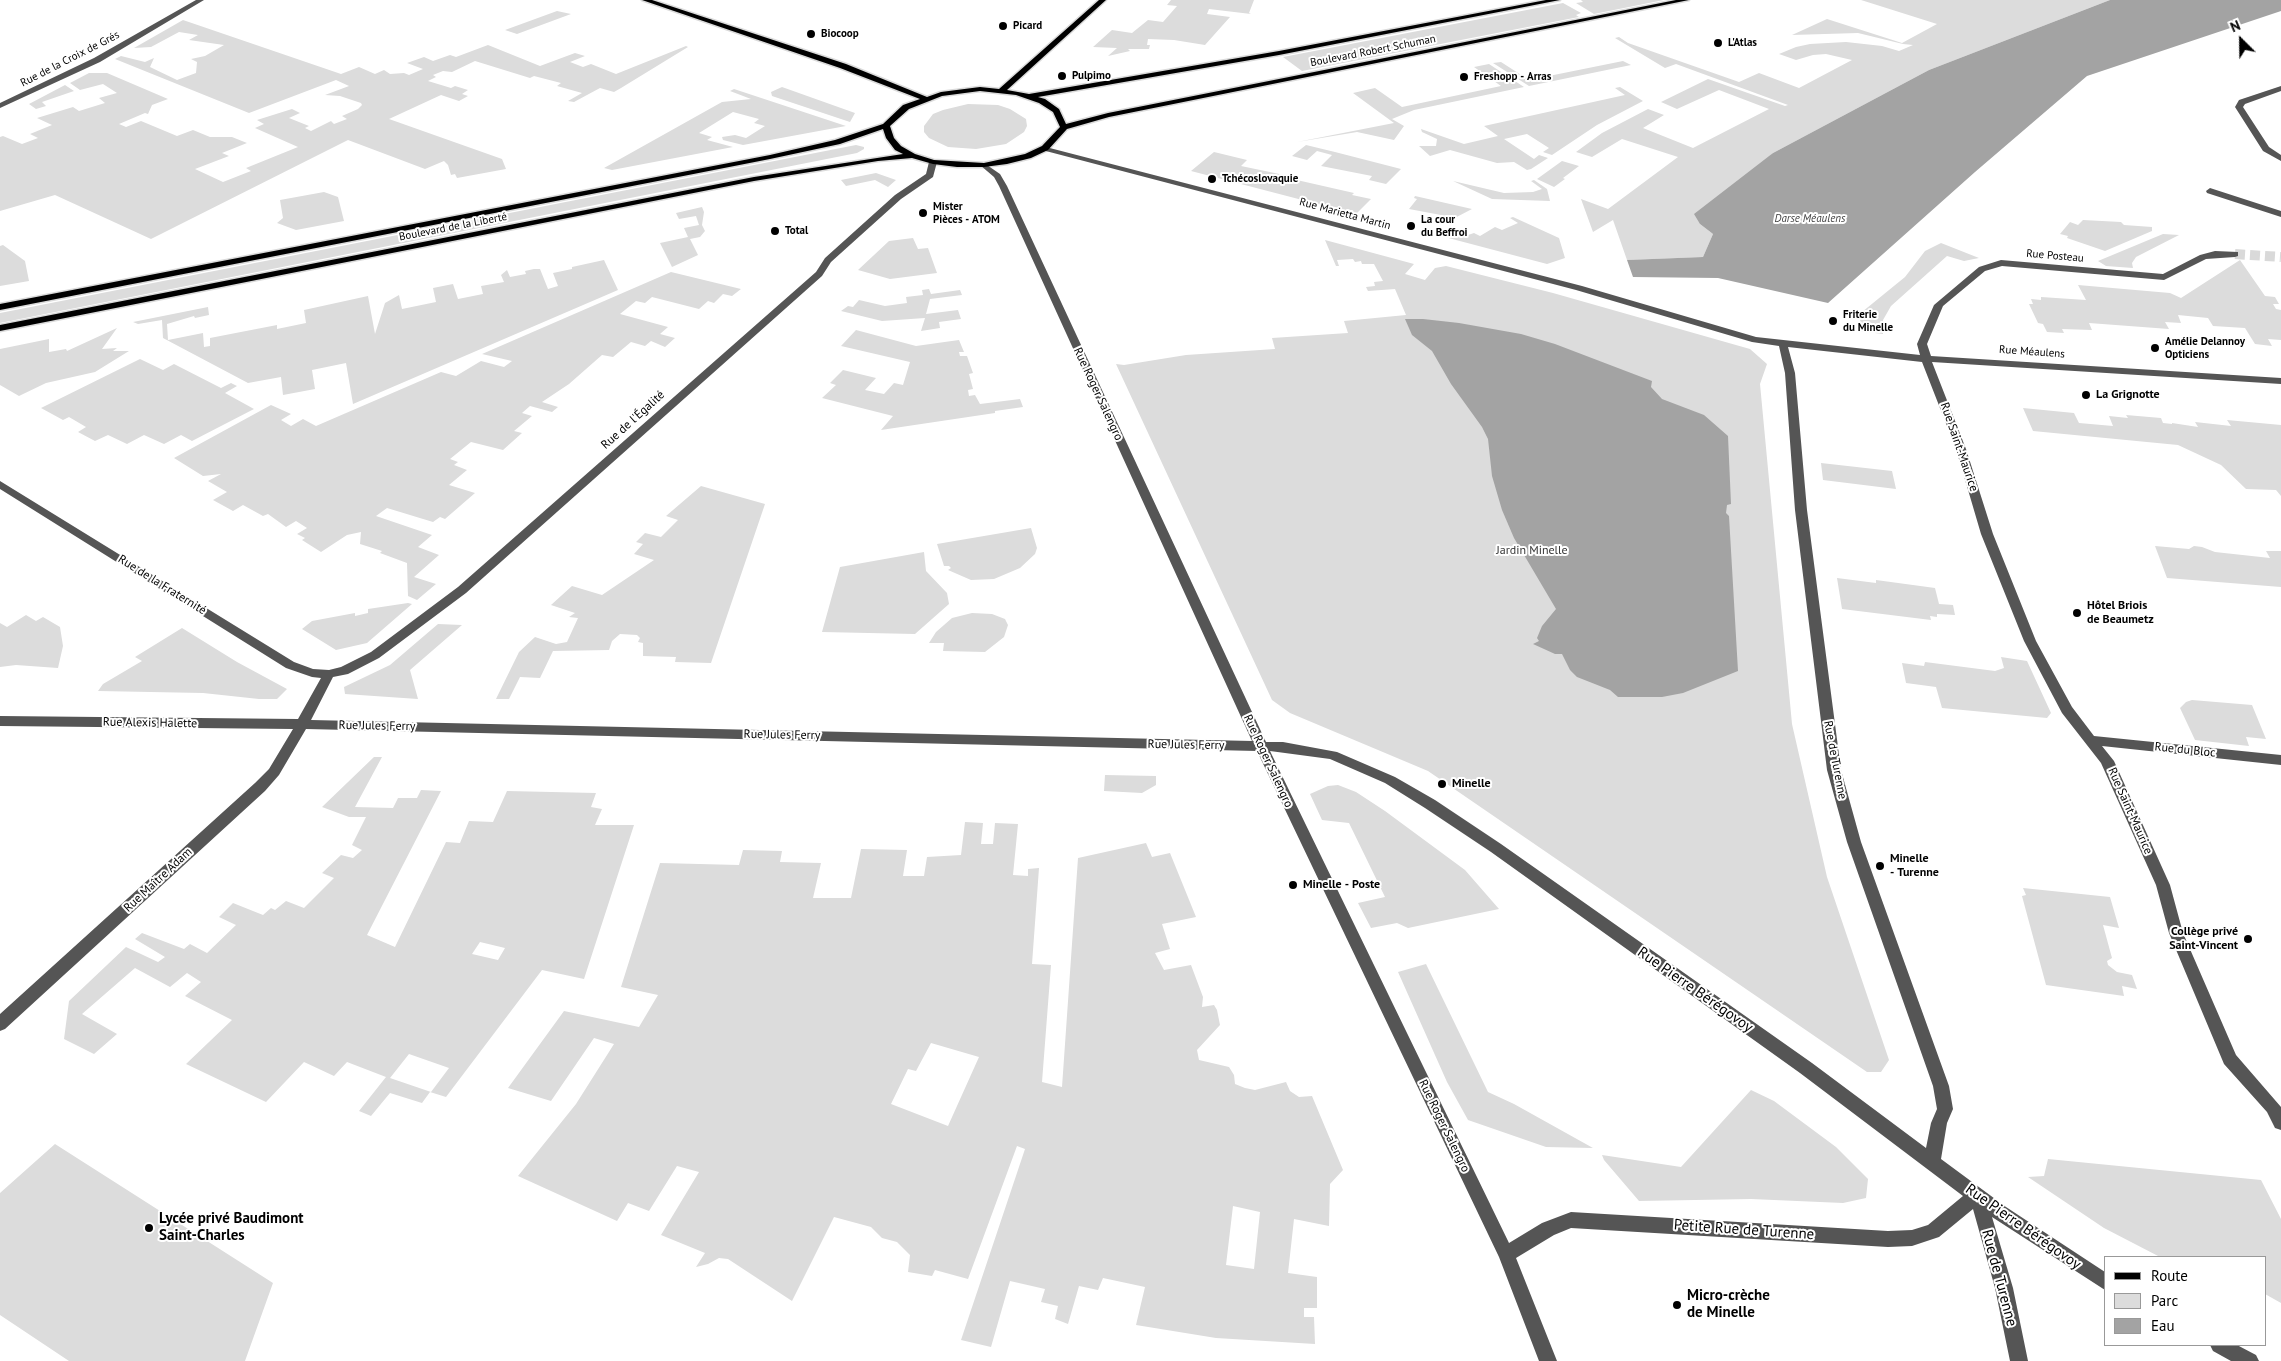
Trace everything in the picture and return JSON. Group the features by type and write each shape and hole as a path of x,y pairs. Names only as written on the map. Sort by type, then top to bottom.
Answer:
{"main road":[{"path":"645,0 847,68 924,98"},
{"path":"1002,90 1103,0"},
{"name":"Boulevard Robert Schuman","path":"1031,96 1279,53 1557,0"},
{"name":"Boulevard Robert Schuman","path":"1064,127 1108,116 1686,0"},
{"path":"1002,90 1031,96 1056,111 1064,127 1056,138 1045,148 1028,156 1007,162 984,165 958,165 933,162 912,156 898,148 890,138 886,126 906,107 924,98 959,91 1002,90"},
{"name":"Boulevard de la Liberté","path":"0,306 770,157 837,142 886,126"},
{"name":"Boulevard de la Liberté","path":"0,328 754,179 878,159 912,156"}],"street":[{"name":"Rue de la Croix de Grés","path":"0,106 97,60 201,0"},
{"path":"2281,88 2242,102 2239,106 2266,149 2281,159"},
{"name":"Rue Marietta Martin","path":"1045,148 1579,288 1755,340 1783,343"},
{"name":"Rue de l'Égalité","path":"329,674 361,664 462,590 819,274 828,260 891,204 930,175 933,162"},
{"name":"Rue Roger Salengro","path":"984,165 997,176 1003,186 1114,431 1263,747 1286,800 1506,1254 1548,1361"},
{"path":"2210,191 2281,214"},
{"name":"Rue Posteau","path":"1926,359 1922,344 1939,305 1982,269 2001,263 2164,277 2203,257 2215,254 2236,254"},
{"name":"Rue Méaulens","path":"1783,343 1926,359 2281,381"},
{"name":"Rue de Turenne","path":"1783,343 1786,363 1790,373 1801,510 1834,770 1854,842 1941,1086 1945,1109 1939,1123 1932,1162"},
{"name":"Rue Saint-Maurice","path":"1926,359 1961,449 1987,534 2030,640 2068,710 2107,761 2163,885 2176,933 2230,1059 2273,1107 2281,1123"},
{"name":"Rue de la Fraternité","path":"0,484 290,665 312,673 329,674"},
{"name":"Rue Maître Adam","path":"0,1024 260,787 278,766 329,674"},
{"name":"Rue Alexis Halette","path":"0,721 300,724"},
{"name":"Rue Jules Ferry","path":"300,724 1263,747"},
{"name":"Rue du Bloc","path":"2090,740 2281,760"},
{"name":"Rue Pierre Bérégovoy","path":"1263,747 1299,749 1332,756 1367,769 1416,795 1496,848 1806,1068 1976,1195 2040,1240 2104,1281"},
{"name":"Rue de Turenne","path":"1976,1195 2004,1288 2019,1361"},
{"name":"Petite Rue de Turenne","path":"1506,1254 1548,1229 1571,1220 1888,1239 1912,1238 1933,1231 1976,1195"},
{"path":"2221,1346 2250,1361"}],"green space":[{"path":"1171,0 1254,0 1249,13 1251,14 1209,9 1207,14 1230,17 1205,45 1174,40 1148,39 1147,45 1150,45 1149,49 1128,49 1130,51 1108,56 1117,48 1093,47 1112,30 1132,33 1148,20 1163,22 1177,6 1167,5"},
{"path":"1581,0 1664,0 1594,14 1576,3 1583,2"},
{"path":"1861,0 2110,0 1929,70 1773,153 1700,224 1713,234 1703,257 1627,260 1613,220 1593,232 1581,199 1608,209 1678,157 1622,139 1592,157 1576,152 1602,133 1648,109 1664,115 1643,128 1693,148 1769,109 1719,90 1677,109 1661,102 1708,79 1785,106 1788,105 1676,64 1665,68 1615,38 1619,37 1628,43 1739,82 1759,73 1799,88 1852,60 1826,54 1813,55 1796,60 1779,54 1810,44 1846,42 1882,46 1899,51 1913,45 1903,44 1858,33 1792,35 1827,19 1902,43 1937,24"},
{"path":"1563,3 1581,13 1576,15 1579,17 1302,71 1283,57"},
{"path":"557,11 571,14 517,34 505,30"},
{"path":"183,20 341,74 359,67 375,74 384,70 390,74 404,73 409,75 423,69 407,63 424,57 433,61 450,55 456,57 488,45 540,66 575,53 585,56 570,62 583,67 591,64 616,74 686,46 688,47 614,92 600,88 574,102 568,101 582,93 557,86 561,83 534,76 530,78 475,61 452,72 443,71 433,75 436,77 428,81 451,88 455,86 468,90 462,94 468,96 459,101 441,95 389,119 502,159 506,169 457,178 455,174 451,175 448,165 444,161 425,169 348,140 151,239 55,195 0,211 0,137 3,136 22,144 38,138 30,134 52,125 37,118 73,107 79,111 105,103 99,98 117,93 103,84 80,90 70,83 89,73 107,73 168,99 152,105 148,114 145,113 119,124 126,127 141,121 177,136 193,130 210,137 232,137 247,143 222,153 229,156 195,169 223,182 251,171 246,168 298,147 255,128 264,124 257,120 292,109 300,113 289,118 309,126 305,128 311,131 331,121 334,124 347,119 342,116 358,109 362,105 340,96 325,95 349,86 336,80 249,113 115,59 121,56 145,62 154,58 150,67 177,80 196,73 197,62 191,59 205,56 224,45 189,40 198,35 179,32 151,47 134,48"},
{"path":"1623,61 1631,65 1529,86 1493,63 1501,62 1529,80"},
{"path":"1489,64 1524,87 1414,110 1392,119 1404,126 1394,140 1357,132 1297,142 1394,123 1353,93 1375,88 1402,107 1501,86 1474,67"},
{"path":"65,85 74,91 42,102 46,106 36,109 29,104"},
{"path":"782,87 855,113 850,122 772,96 771,92"},
{"path":"1620,87 1643,101 1597,125 1552,155 1543,152 1549,148 1527,134 1504,139 1534,159 1539,155 1548,158 1531,169 1527,170 1514,162 1497,163 1450,150 1430,156 1419,146 1436,146 1437,139 1422,132 1421,129 1464,144 1498,136 1484,126 1625,95 1615,88"},
{"path":"734,89 846,126 743,145 723,140 722,137 735,135 746,138 765,126 754,123 759,119 733,112 699,133 712,137 707,140 733,147 612,170 604,168 722,102 751,99 730,91"},
{"path":"968,104 998,105 1010,109 1026,119 1027,126 1024,132 1006,144 976,149 948,147 929,138 924,132 924,126 933,114"},
{"path":"856,145 864,147 864,149 857,153 0,323 0,313"},
{"path":"1306,145 1401,169 1386,184 1369,180 1372,176 1321,166 1332,155 1317,151 1307,160 1292,156"},
{"path":"1214,152 1247,160 1241,166 1289,176 1288,178 1354,193 1352,195 1371,199 1356,214 1191,171"},
{"path":"1562,161 1579,166 1554,187 1537,179"},
{"path":"876,173 896,180 888,187 875,180 846,186 841,180"},
{"path":"1534,180 1547,189 1550,201 1492,199 1453,181 1504,193 1533,192 1542,189 1531,181"},
{"path":"324,192 338,197 344,221 296,230 277,223 283,218 280,200"},
{"path":"1415,196 1472,209 1449,221 1441,215 1409,209 1417,199 1414,198"},
{"path":"702,207 704,212 702,225 705,231 700,237 690,239 698,255 672,267 660,243 688,237 684,228 699,225 696,216 679,219 676,213"},
{"path":"1513,217 1559,238 1565,258 1547,264 1437,235 1442,230 1465,236 1474,233 1480,236 1495,227 1502,230 1518,223 1510,218"},
{"path":"2083,220 2121,222 2124,225 2152,227 2152,231 2105,251 2060,234 2070,222 2078,225"},
{"path":"2163,234 2179,235 2136,257 2132,263 2133,268 2106,266 2098,261"},
{"path":"913,238 918,249 928,248 937,273 890,279 858,270 889,241"},
{"name":"Jardin Minelle","path":"1325,240 1414,264 1405,274 1425,280 1435,268 1446,266 1553,293 1750,349 1767,364 1760,384 1792,724 1827,877 1889,1060 1881,1072 1867,1072 1428,771 1290,713 1272,700 1116,364 1124,365 1186,355 1275,349 1272,338 1348,333 1344,321 1406,315 1395,289 1368,291 1366,287 1375,286 1374,282 1383,281 1374,264 1362,264 1361,261 1355,262 1353,259 1337,260 1339,266 1336,266"},
{"path":"1941,243 1979,258 1964,261 1947,256 1891,306 1883,320 1883,334 1858,331 1862,312 1905,277 1925,251"},
{"path":"3,245 25,261 29,281 0,286 0,246"},
{"path":"604,260 618,290 353,404 346,363 312,370 315,389 283,395 281,377 248,383 163,338 162,320 138,324 133,322 208,307 209,315 195,318 194,316 167,324 168,340 203,333 204,347 210,346 210,338 277,325 277,329 306,323 304,310 368,296 375,334 385,303 399,295 402,309 436,302 433,288 453,284 458,299 483,294 481,286 504,282 501,275 507,270 510,277 526,274 525,271 540,269 548,289 558,286 553,273"},
{"path":"2240,260 2265,296 2275,297 2279,304 2273,304 2276,309 2281,310 2281,340 2268,339 2272,346 2255,344 2245,328 2213,326 2208,318 2178,315 2181,323 2165,322 2169,329 2089,323 2092,330 2062,329 2064,333 2047,332 2043,324 2038,323 2029,304 2033,304 2031,299 2041,300 2041,297 2086,300 2078,285 2170,293 2181,298"},
{"path":"671,272 741,289 732,296 723,294 714,303 708,301 699,309 652,297 645,303 636,301 620,314 668,327 660,334 675,338 665,347 651,341 645,346 631,342 613,357 602,355 569,384 542,402 558,407 552,412 530,406 522,413 532,416 514,431 522,433 503,450 471,442 450,459 458,462 454,465 467,470 449,485 475,493 445,519 440,517 433,522 387,508 376,516 432,535 418,547 439,555 414,577 436,584 417,600 408,596 407,563 380,553 382,551 360,544 361,532 347,535 321,552 302,540 305,538 297,534 307,528 296,521 286,527 268,514 263,516 243,505 233,511 213,500 227,492 208,481 221,474 203,476 174,458 271,405 291,414 281,420 291,426 303,419 316,426 441,372 456,376 481,361 504,367 512,361 482,354"},
{"path":"929,289 931,294 960,290 962,295 930,299 926,314 958,310 961,319 939,322 940,328 921,331 925,318 882,321 841,311 848,306 853,307 859,300 885,306 907,303 906,297 923,295 922,290"},
{"path":"117,328 102,349 117,348 113,351 129,351 95,372 46,383 19,396 0,385 0,349 49,339 49,352 66,349 67,351"},
{"path":"856,330 916,346 959,340 964,352 959,352 960,356 967,356 973,373 969,374 973,389 968,390 969,396 975,395 980,404 1020,399 1023,407 881,430 893,416 822,398 836,385 830,383 843,370 876,378 865,390 884,394 894,383 903,385 910,362 841,346"},
{"path":"140,359 163,370 174,364 221,388 231,383 237,386 225,393 254,409 192,441 181,435 164,444 144,435 127,444 108,435 95,441 78,432 86,427 69,417 63,420 41,408"},
{"path":"2023,408 2074,413 2079,423 2113,426 2109,416 2128,418 2126,415 2161,418 2163,423 2198,427 2195,422 2231,426 2227,420 2281,425 2281,496 2276,490 2246,489 2221,465 2178,445 2033,431"},
{"path":"1821,463 1892,471 1896,489 1823,480"},
{"path":"701,486 765,504 711,663 675,662 676,657 643,656 643,643 638,642 640,638 637,635 620,634 612,641 609,650 553,651 540,678 520,677 509,699 496,699 519,652 535,637 556,644 567,642 578,618 569,617 575,613 551,605 572,586 602,595 654,560 634,554 643,544 636,542 645,533 661,537 678,520 666,516"},
{"path":"1031,528 1037,548 1035,554 1020,568 994,579 971,580 948,570 951,568 944,566 937,544"},
{"path":"2155,546 2189,549 2194,546 2215,552 2270,558 2266,551 2281,551 2281,587 2167,578"},
{"path":"924,552 926,571 947,593 949,604 915,634 822,632 840,567"},
{"path":"1837,578 1876,583 1876,580 1935,588 1939,604 1953,605 1955,615 1937,614 1937,617 1930,616 1931,620 1842,609"},
{"path":"412,604 367,643 336,650 302,629 312,621 355,613 355,616 368,613 368,609"},
{"path":"972,613 992,614 1005,619 1008,625 1004,637 985,652 943,651 944,643 929,643 936,632 952,618"},
{"path":"26,615 36,621 43,617 60,627 63,646 58,668 16,665 0,667 0,623 7,627"},
{"path":"438,624 462,625 410,670 418,699 345,694 344,687 390,665"},
{"path":"182,628 237,662 287,689 277,699 203,693 98,691 103,684 142,661 135,657"},
{"path":"2001,657 2027,661 2051,713 2047,718 1942,708 1936,687 1906,683 1902,663 1924,666 1925,662 1995,671 2004,668"},
{"path":"2192,700 2252,705 2266,739 2246,737 2249,746 2195,740 2180,708 2186,702"},
{"path":"374,757 382,757 355,807 393,808 398,798 417,798 421,790 441,791 367,935 395,947 446,842 460,843 469,821 493,822 507,791 596,793 591,807 602,809 595,825 634,825 584,979 542,970 446,1097 430,1092 422,1103 390,1093 371,1116 359,1111 386,1077 347,1062 334,1076 304,1062 266,1102 186,1064 232,1020 185,996 201,982 187,973 170,987 135,968 82,1014 117,1034 94,1054 64,1039 69,1001 126,947 158,962 165,957 135,939 142,933 184,949 190,944 207,953 236,925 219,917 233,903 263,915 271,908 275,910 286,901 304,908 334,878 322,873 341,855 353,858 362,850 352,845 366,817 349,817 322,807","holes":["480,942 505,948 498,960 472,954","409,1054 449,1068 431,1092 390,1078"]},
{"path":"1105,775 1156,776 1156,785 1142,793 1104,791"},
{"path":"1338,785 1356,792 1385,811 1465,870 1499,909 1408,928 1397,923 1371,928 1358,903 1385,897 1349,823 1322,820 1310,794 1328,786"},
{"path":"965,822 983,823 981,844 993,844 995,823 1018,824 1013,875 1028,876 1028,869 1039,868 1032,964 1051,965 1042,1082 1062,1087 1078,858 1146,843 1152,857 1170,853 1196,917 1162,924 1170,949 1155,953 1164,970 1191,965 1203,997 1202,1007 1214,1005 1217,1010 1220,1025 1197,1050 1199,1060 1229,1067 1234,1075 1235,1084 1245,1088 1255,1090 1286,1082 1290,1091 1299,1097 1312,1096 1343,1170 1330,1184 1329,1226 1294,1219 1288,1273 1317,1277 1317,1308 1304,1308 1304,1317 1314,1317 1315,1344 1216,1338 1136,1325 1145,1287 1103,1278 1098,1290 1079,1286 1068,1324 1055,1319 1058,1306 1041,1302 1045,1289 1010,1281 991,1347 961,1340 1025,1149 1017,1146 968,1279 935,1270 932,1276 908,1272 910,1255 897,1242 882,1238 871,1227 834,1217 792,1301 728,1259 719,1258 708,1264 696,1267 705,1253 661,1235 699,1172 677,1166 649,1211 628,1203 617,1221 518,1176 576,1104 614,1044 594,1038 551,1101 508,1088 564,1011 639,1027 658,995 621,987 660,863 739,865 743,850 782,851 780,862 821,863 813,898 851,898 861,849 907,850 903,876 924,876 927,857 961,855","holes":["931,1043 979,1057 948,1126 891,1104 908,1069 916,1071","1233,1206 1260,1212 1254,1269 1226,1265"]},
{"path":"2023,888 2110,897 2119,928 2103,925 2112,958 2107,961 2108,965 2117,972 2132,975 2137,989 2122,986 2124,996 2046,985 2022,896 2026,895"},
{"path":"1426,964 1488,1092 1514,1104 1593,1148 1546,1147 1468,1120 1447,1082 1398,972"},
{"path":"1751,1090 1774,1101 1836,1147 1868,1179 1866,1198 1843,1203 1751,1199 1639,1201 1604,1160 1602,1155 1681,1167"},
{"path":"55,1144 273,1283 245,1361 69,1361 0,1315 0,1193"},
{"path":"2048,1159 2261,1180 2281,1219 2281,1303 2266,1295 2266,1256 2158,1256 2104,1228 2028,1177 2044,1176"}],"water":[{"name":"Darse Méaulens","path":"2110,0 2281,0 2281,11 2087,76 1975,172 1828,303 1718,278 1633,277 1627,260 1703,257 1713,234 1700,224 1694,214 1773,153 1929,70"},
{"path":"1405,319 1423,319 1521,334 1555,344 1652,381 1651,387 1662,399 1704,415 1728,436 1731,504 1727,505 1726,513 1729,516 1738,671 1683,693 1662,697 1618,697 1610,690 1577,677 1570,670 1562,654 1555,654 1533,644 1539,641 1537,638 1542,626 1556,609 1514,538 1502,510 1492,476 1488,439 1482,427 1451,384 1432,351 1412,335"}],"tunnel":[{"path":"2235,254 2281,257"}],"place":[{"name":"Picard","path":"1003,26"},
{"name":"Biocoop","path":"811,34"},
{"name":"L'Atlas","path":"1718,43"},
{"name":"Pulpimo","path":"1062,76"},
{"name":"Freshopp - Arras","path":"1464,77"},
{"name":"Tchécoslovaquie","path":"1212,179"},
{"name":"Mister Pièces - ATOM","path":"923,213"},
{"name":"La cour du Beffroi","path":"1411,226"},
{"name":"Total","path":"775,231"},
{"name":"Friterie du Minelle","path":"1833,321"},
{"name":"Amélie Delannoy Opticiens","path":"2155,348"},
{"name":"La Grignotte","path":"2086,395"},
{"name":"Hôtel Briois de Beaumetz","path":"2077,613"},
{"name":"Minelle","path":"1442,784"},
{"name":"Minelle - Turenne","path":"1880,866"},
{"name":"Minelle - Poste","path":"1293,885"},
{"name":"Collège privé Saint-Vincent","path":"2248,939"},
{"name":"Lycée privé Baudimont Saint-Charles","path":"149,1228"},
{"name":"Micro-crèche de Minelle","path":"1677,1305"}]}
